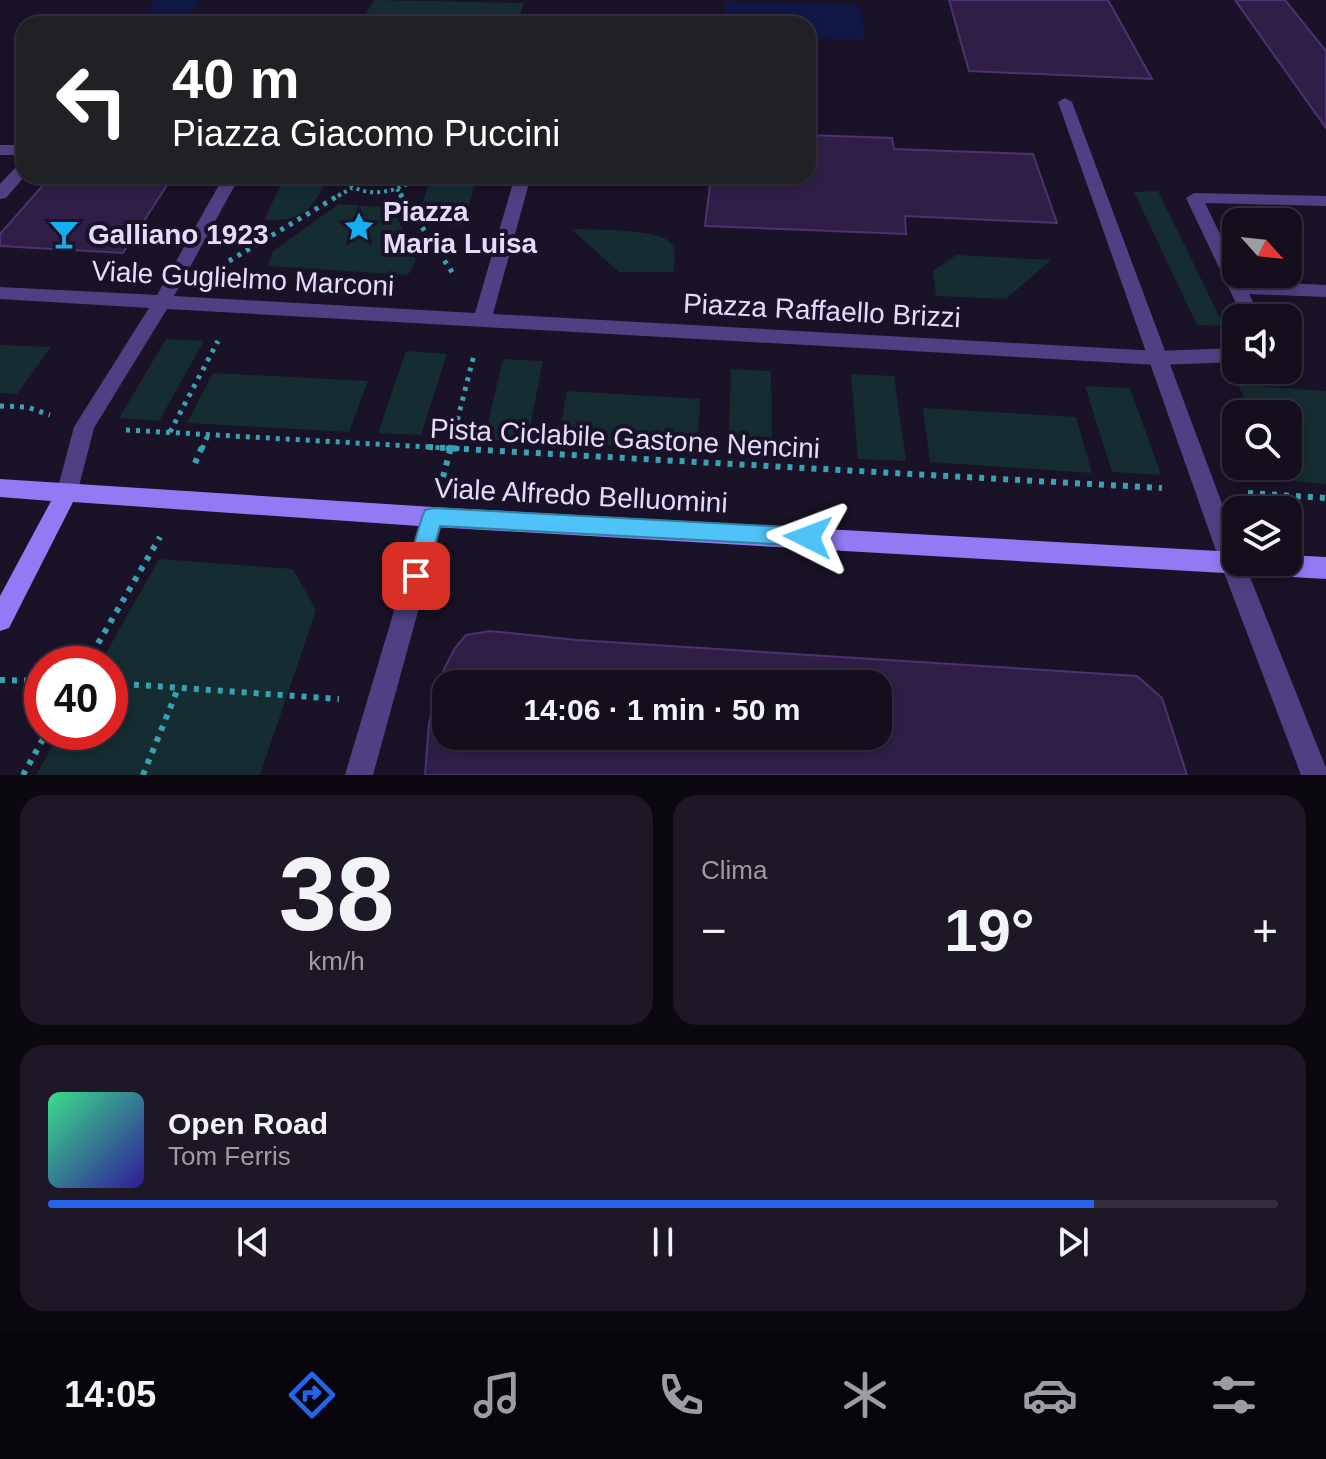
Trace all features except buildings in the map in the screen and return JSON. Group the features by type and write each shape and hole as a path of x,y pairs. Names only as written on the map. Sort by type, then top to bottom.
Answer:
{"street":[{"path":"1065,102 1222,525"},
{"path":"0,194 16,177"},
{"path":"0,620 68,491 84,427 162,302 228,184"},
{"path":"483,318 521,184"},
{"path":"1222,256 1194,198 1326,201"},
{"path":"1259,288 1326,291"},
{"name":"Viale Guglielmo Marconi","path":"0,293 483,318"},
{"name":"Piazza Raffaello Brizzi","path":"483,318 1158,358 1222,356"},
{"name":"Viale Alfredo Belluomini","path":"0,488 433,517 1222,561"},
{"path":"359,775 433,517"},
{"name":"Viale Alfredo Belluomini","path":"1302,566 1326,568"},
{"path":"1241,576 1317,769"}],"path":[{"path":"348,184 352,188 381,192 406,184"},
{"path":"162,302 352,188"},
{"path":"397,189 483,318 433,517"},
{"path":"170,432 236,306"},
{"name":"Pista Ciclabile Gastone Nencini","path":"0,406 27,407 84,427 1164,489"},
{"path":"97,646 149,558 208,435"},
{"path":"1273,495 1326,498"},
{"path":"0,680 24,681"},
{"path":"128,684 380,702"},
{"path":"143,775 179,686"},
{"path":"23,775 37,750"}],"green space":[{"path":"374,0 524,3 520,16 365,16"},
{"path":"281,184 325,184 312,205 297,216 264,220"},
{"path":"429,184 475,184 462,226 429,224 421,207"},
{"path":"1158,191 1222,326 1197,325 1134,192"},
{"path":"339,204 393,208 416,260 408,275 268,266 273,251"},
{"path":"571,229 638,232 662,237 674,248 674,272 619,272"},
{"path":"956,255 1051,260 1006,299 936,296 933,271"},
{"path":"166,339 204,341 159,421 119,418"},
{"path":"0,345 51,347 17,394 0,393"},
{"path":"406,351 447,354 421,435 378,433"},
{"path":"503,359 543,361 527,442 484,440"},
{"path":"731,369 771,371 772,455 728,453"},
{"path":"213,373 368,381 349,432 187,423"},
{"path":"851,374 894,376 906,461 858,459"},
{"path":"1238,385 1326,391 1326,484 1282,480 1302,480 1302,400 1245,400"},
{"path":"1085,386 1130,388 1161,475 1112,472"},
{"path":"567,391 700,399 697,450 558,442"},
{"path":"923,408 1076,417 1092,473 930,462"},
{"path":"159,559 293,569 316,610 260,775 36,775 51,750 128,750 128,646 110,646"}],"shaded area":[{"path":"156,0 201,0 188,16 141,16"},
{"path":"725,1 860,5 865,40 816,38 816,16 724,16"}],"place":[{"name":"Piazza Maria Luisa","path":"359,227"},
{"name":"Galliano 1923","path":"64,234"}],"route":[{"path":"416,576 433,517 808,537"}]}
